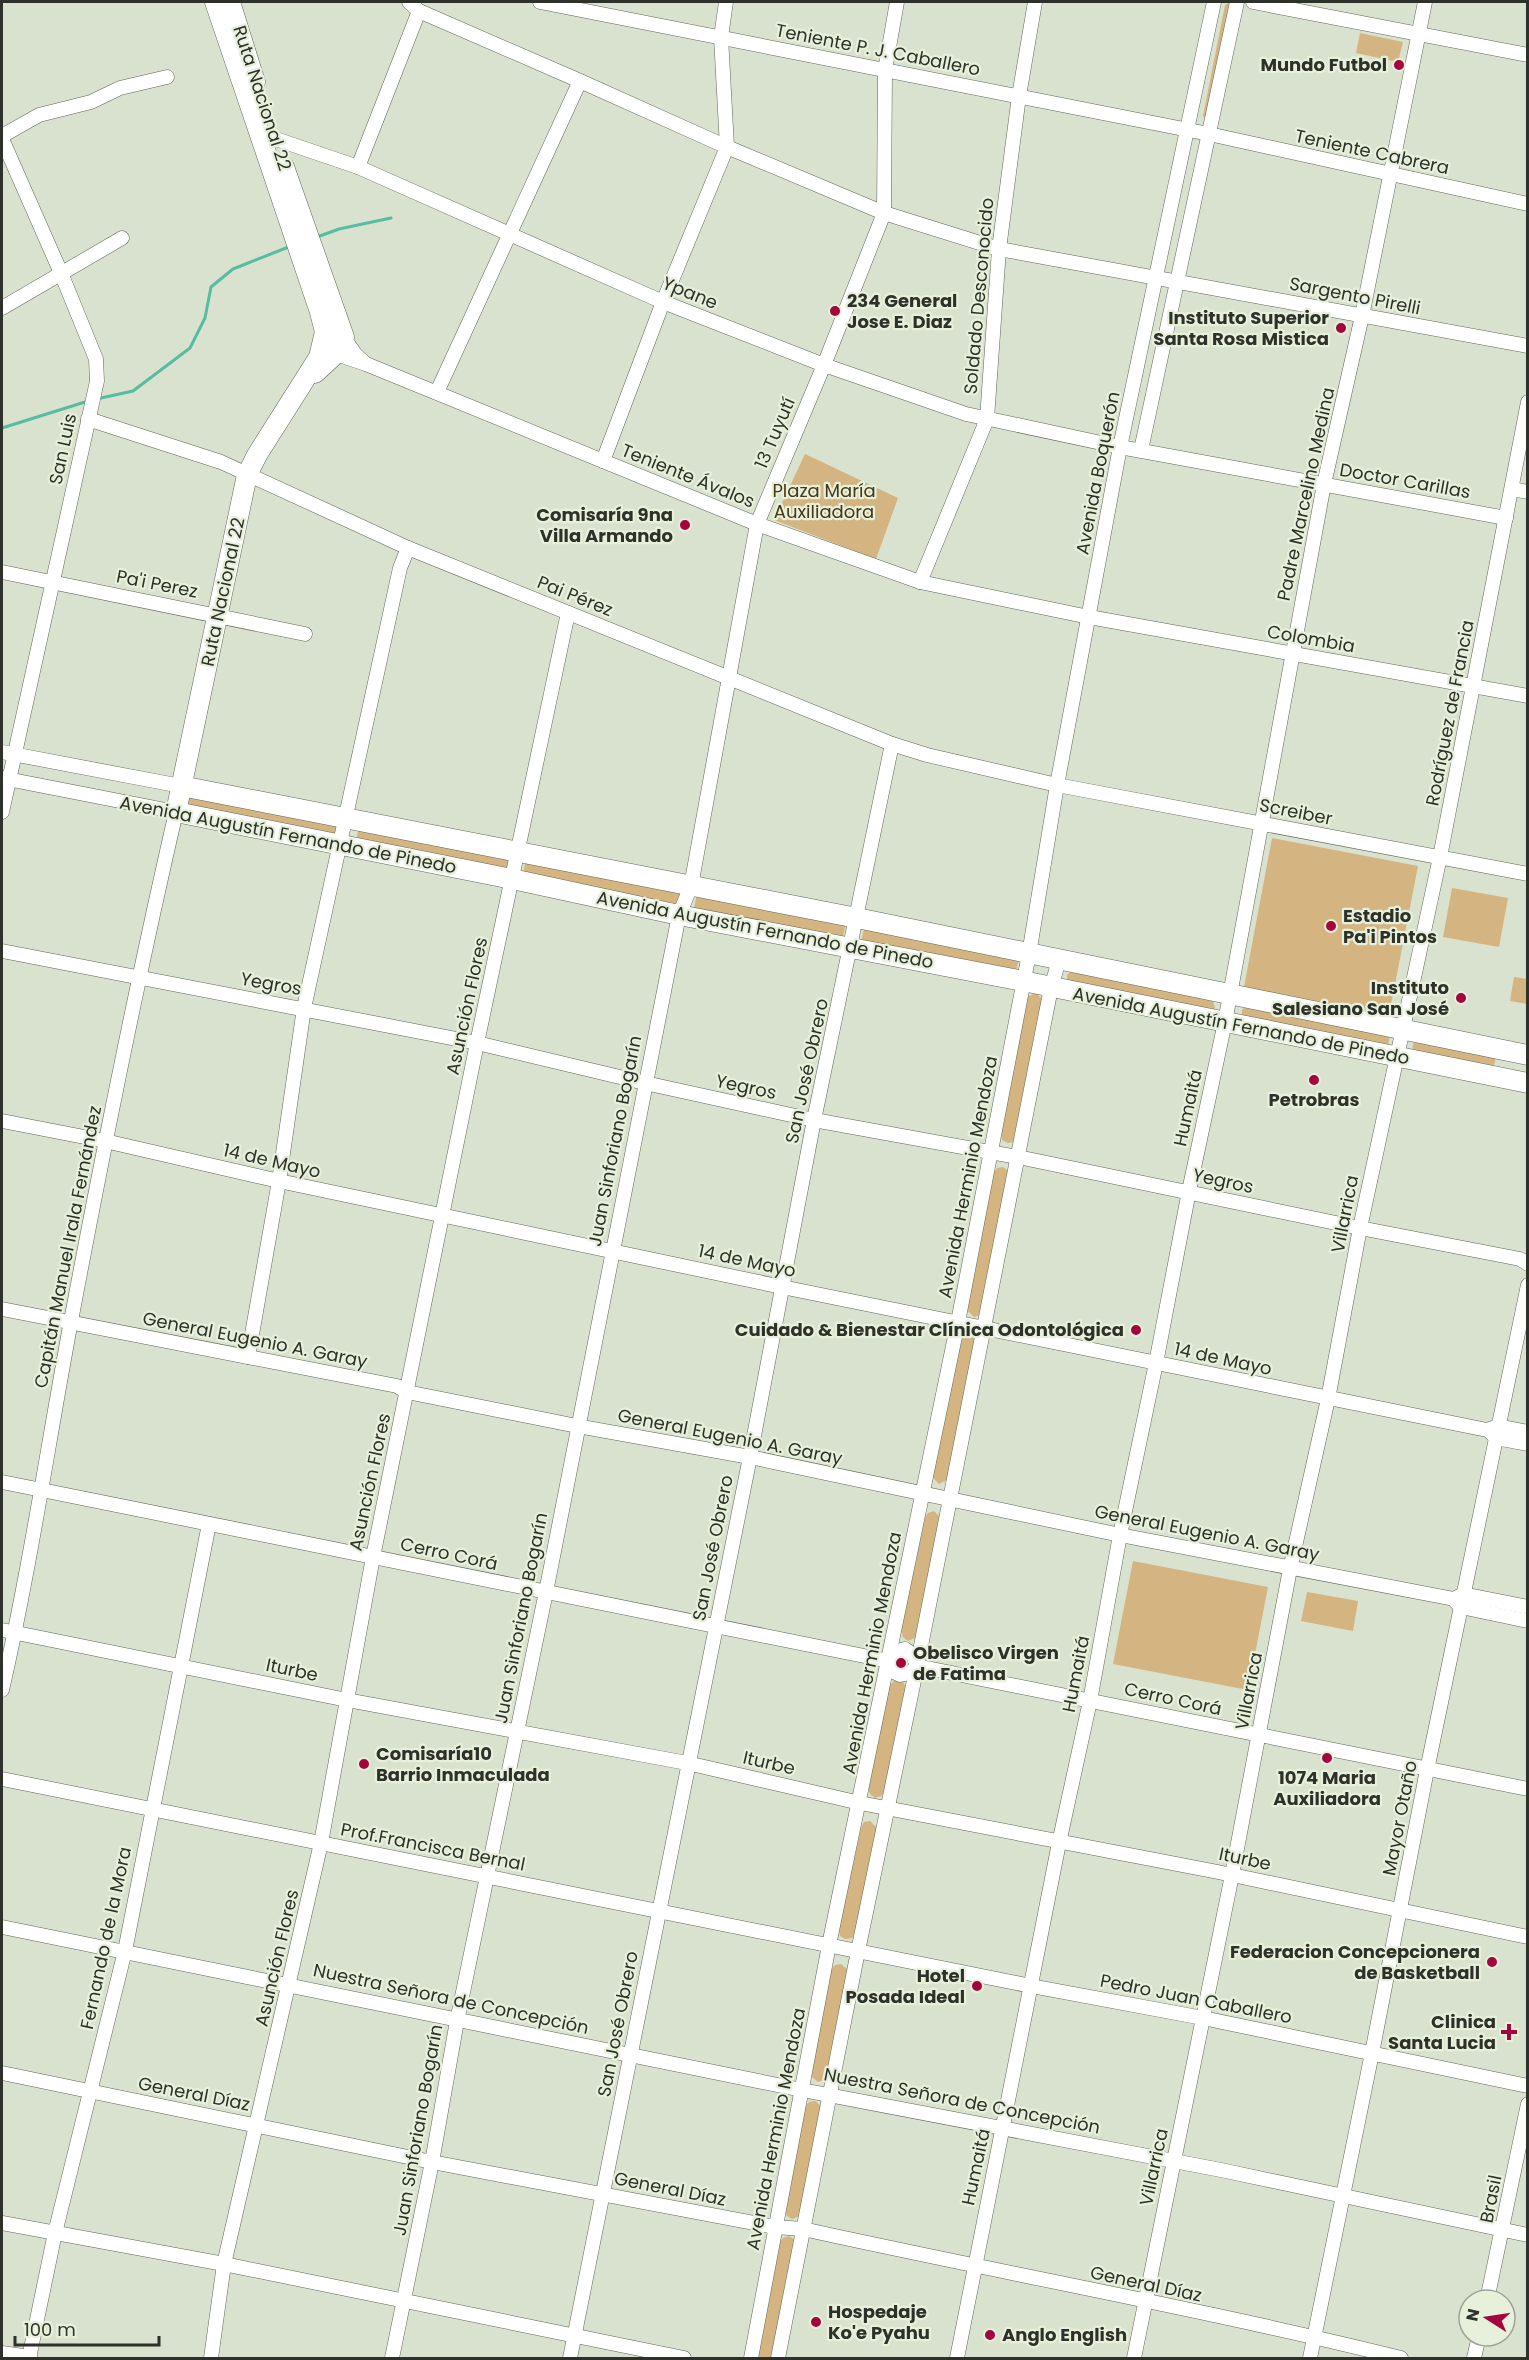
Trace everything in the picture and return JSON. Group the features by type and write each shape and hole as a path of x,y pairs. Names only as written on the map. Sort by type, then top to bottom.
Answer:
{"highway":[{"name":"Ruta Nacional 22","path":"176,812 248,475 257,455 303,386 335,344 303,242 215,2"},
{"name":"Ruta Nacional 22","path":"230,2 266,137"},
{"name":"Avenida Augustín Fernando de Pinedo","path":"181,786 857,918 1527,1055"},
{"name":"Avenida Augustín Fernando de Pinedo","path":"176,812 679,915 1023,981 1527,1083"}],"street":[{"name":"Teniente P. J. Caballero","path":"541,2 1209,134"},
{"path":"603,461 663,302 727,147 721,37 726,2"},
{"name":"13 Tuyutí","path":"691,886 757,524 824,365 884,213 885,70 897,2"},
{"name":"Soldado Desconocido","path":"920,582 987,419 999,249 1019,96 1035,2"},
{"name":"Avenida Boquerón","path":"1029,954 1057,785 1120,447 1214,2"},
{"path":"1142,450 1176,280 1237,2"},
{"path":"1253,2 1527,55"},
{"name":"Padre Marcelino Medina","path":"1230,996 1324,484 1362,316 1425,2"},
{"path":"358,167 414,6 727,147 884,213 999,249 1155,277"},
{"path":"2,138 39,115 92,102 120,88 167,77"},
{"path":"437,392 580,81"},
{"name":"Teniente Cabrera","path":"1209,134 1527,204"},
{"name":"Ypane","path":"266,137 358,167 663,302 824,365 966,414 1120,447"},
{"name":"San Luis","path":"2,138 96,359 97,381 52,582 8,753 2,812"},
{"path":"2,308 122,238"},
{"name":"Sargento Pirelli","path":"1155,277 1527,346"},
{"path":"335,344 356,355 366,364"},
{"name":"Teniente Ávalos","path":"335,344 366,364 757,524 920,582 1089,616"},
{"name":"Rodríguez de Francia","path":"1401,1030 1440,857 1527,402"},
{"name":"Pai Pérez","path":"88,419 221,462 408,548 892,744 927,755 1057,785"},
{"name":"Doctor Carillas","path":"1120,447 1506,518"},
{"path":"1512,489 1527,492"},
{"path":"248,1357 279,1181 304,1008 400,568 408,548"},
{"name":"Pa'i Perez","path":"2,572 305,634"},
{"name":"Asunción Flores","path":"211,2358 224,2264 321,1843 373,1557 477,1042 568,613"},
{"name":"Colombia","path":"1089,616 1527,696"},
{"name":"San José Obrero","path":"570,2358 687,1763 750,1457 814,1120 892,744"},
{"name":"Avenida Augustín Fernando de Pinedo","path":"8,753 181,786"},
{"name":"Avenida Augustín Fernando de Pinedo","path":"5,779 176,812"},
{"name":"Screiber","path":"1057,785 1527,874"},
{"name":"Capitán Manuel Irala Fernández","path":"2,1690 8,1631 42,1490 105,1141 138,978 176,812"},
{"name":"Juan Sinforiano Bogarín","path":"392,2358 432,2162 457,2021 546,1592 611,1250 679,915 691,886"},
{"name":"Yegros","path":"2,951 477,1042 645,1083 814,1120 990,1154 1018,1157 1525,1260"},
{"name":"Avenida Herminio Mendoza","path":"751,2358 829,1945 958,1322 1029,954"},
{"path":"778,2358 1051,988 1059,960"},
{"name":"Humaitá","path":"957,2358 1059,1843 1090,1701 1120,1535 1230,996"},
{"name":"Villarrica","path":"1134,2358 1232,1875 1290,1569 1328,1399 1401,1030"},
{"name":"14 de Mayo","path":"2,1121 105,1141 279,1181 782,1287 1494,1432 1527,1444"},
{"name":"Mayor Otaño","path":"1310,2358 1400,1911 1459,1600 1527,1285"},
{"name":"General Eugenio A. Garay","path":"2,1308 397,1386 407,1392 577,1426 750,1457 1290,1569 1459,1600 1527,1607"},
{"name":"14 de Mayo","path":"1494,1432 1527,1432"},
{"name":"Cerro Corá","path":"2,1482 889,1660"},
{"name":"Fernando de la Mora","path":"30,2357 55,2234 125,1951 209,1524"},
{"name":"General Eugenio A. Garay","path":"1459,1600 1527,1621"},
{"name":"Iturbe","path":"8,1631 347,1700 687,1763 860,1803 1232,1875 1527,1937"},
{"name":"Cerro Corá","path":"889,1660 895,1652 906,1649 913,1654 917,1666"},
{"name":"Cerro Corá","path":"889,1660 894,1672 900,1676 910,1673 917,1666"},
{"name":"Cerro Corá","path":"917,1666 1527,1790"},
{"name":"Prof.Francisca Bernal","path":"2,1779 858,1951"},
{"name":"Nuestra Señora de Concepción","path":"2,1927 290,1984 457,2021 631,2053 802,2090 1174,2160 1527,2235"},
{"name":"Pedro Juan Caballero","path":"858,1951 1203,2018 1527,2086"},
{"name":"General Díaz","path":"2,2073 432,2162 775,2227 803,2229 974,2267 1314,2337 1401,2358"},
{"name":"Brasil","path":"1490,2288 1527,2104"},
{"path":"2,2223 224,2264 684,2358"},
{"path":"2,2353 30,2357"}],"green space":[{"path":"1230,2 1207,121 1203,116 1225,5"},
{"path":"1360,33 1403,42 1398,62 1356,53"},
{"name":"Plaza María Auxiliadora","path":"805,454 898,498 876,559 774,520"},
{"path":"191,790 344,820 341,837 187,808"},
{"path":"359,825 509,855 506,871 356,842"},
{"name":"Estadio Pa'i Pintos","path":"1272,838 1418,866 1389,1015 1244,987"},
{"path":"526,859 682,888 679,904 523,875"},
{"path":"1452,888 1508,898 1499,947 1443,937"},
{"path":"697,894 846,922 843,937 694,908"},
{"path":"864,929 1019,958 1016,972 861,942"},
{"path":"1072,970 1212,998 1215,1008 1213,1011 1067,982 1067,975"},
{"path":"1514,977 1527,979 1527,1004 1510,1001"},
{"path":"1036,993 1043,1000 1014,1142 1008,1143 1002,1140 1001,1133 1027,997"},
{"path":"1247,1005 1390,1036 1388,1045 1242,1017 1242,1010"},
{"path":"1414,1041 1496,1057 1494,1066 1412,1050"},
{"path":"1003,1167 1008,1171 980,1315 974,1317 967,1310 993,1174 997,1168"},
{"path":"966,1335 972,1336 976,1341 947,1480 939,1484 932,1477 960,1338"},
{"path":"934,1511 941,1518 917,1637 908,1641 903,1637 901,1631 925,1518 928,1513"},
{"path":"1133,1561 1268,1587 1248,1690 1113,1664"},
{"path":"1307,1592 1358,1601 1353,1631 1301,1621"},
{"path":"896,1679 904,1683 906,1689 885,1791 881,1796 875,1798 870,1794 868,1788 889,1686"},
{"path":"870,1821 877,1828 855,1933 852,1938 845,1939 840,1936 839,1929 861,1828 864,1822"},
{"path":"841,1964 848,1970 826,2079 818,2082 811,2076 831,1970 835,1965"},
{"path":"815,2101 822,2107 800,2216 792,2219 787,2216 785,2210 805,2107 809,2102"},
{"path":"789,2236 795,2240 773,2358 757,2358 779,2243 783,2238"}],"waterway":[{"path":"317,237 339,229 391,218"},
{"path":"101,398 133,391 190,348 205,318 211,287 233,269 291,246"},
{"path":"2,428 85,402"}],"place":[{"name":"Mundo Futbol","path":"1399,65"},
{"name":"234 General Jose E. Diaz","path":"835,311"},
{"name":"Instituto Superior Santa Rosa Mistica","path":"1341,328"},
{"name":"Comisaría 9na Villa Armando","path":"685,525"},
{"name":"Estadio Pa'i Pintos","path":"1331,926"},
{"name":"Instituto Salesiano San José","path":"1461,998"},
{"name":"Petrobras","path":"1314,1080"},
{"name":"Cuidado & Bienestar Clínica Odontológica","path":"1136,1330"},
{"name":"Obelisco Virgen de Fatima","path":"901,1663"},
{"name":"1074 Maria Auxiliadora","path":"1327,1758"},
{"name":"Comisaría10 Barrio Inmaculada","path":"364,1764"},
{"name":"Federacion Concepcionera de Basketball","path":"1492,1962"},
{"name":"Hotel Posada Ideal","path":"977,1986"},
{"name":"Clinica Santa Lucia","path":"1509,2032"},
{"name":"Hospedaje Ko'e Pyahu","path":"816,2322"},
{"name":"Anglo English","path":"990,2335"}]}
